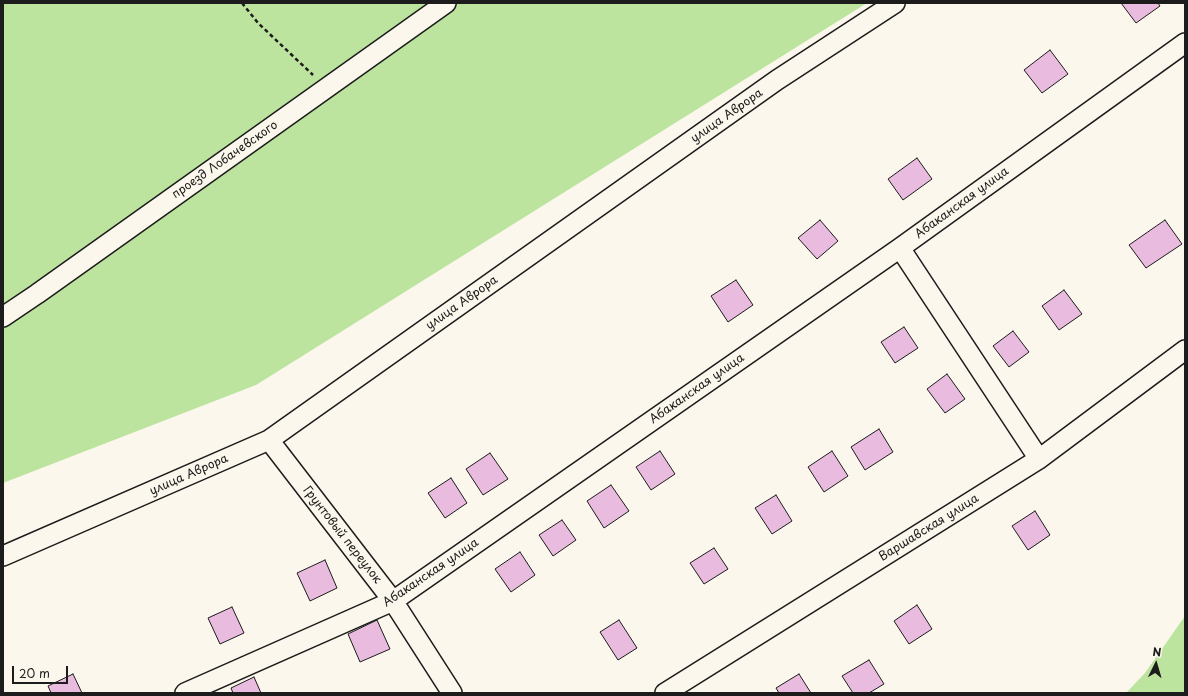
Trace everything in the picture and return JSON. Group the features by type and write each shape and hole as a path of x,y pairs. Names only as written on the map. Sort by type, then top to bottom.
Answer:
{"street":[{"name":"проезд Лобачевского","path":"3,317 446,3"},
{"name":"улица Аврора","path":"3,556 269,440 777,80 895,3"},
{"name":"Абаканская улица","path":"185,693 393,601 900,248 1185,43"},
{"path":"900,248 1039,458"},
{"name":"Варшавская улица","path":"664,693 1039,458 1185,350"},
{"name":"Грунтовый переулок","path":"269,440 393,601 452,693"}],"path":[{"path":"242,3 258,23 326,88"}],"green space":[{"path":"3,3 867,3 256,385 3,483"},
{"path":"1185,616 1185,693 1126,693 1145,673"}],"building":[{"path":"1121,3 1158,3 1160,6 1136,23"},
{"path":"1050,50 1068,74 1042,93 1024,70"},
{"path":"917,158 932,179 903,200 888,179"},
{"path":"820,220 838,241 817,259 798,238"},
{"path":"1165,220 1182,244 1146,268 1129,245"},
{"path":"736,280 753,305 728,322 711,296"},
{"path":"1064,290 1082,314 1059,330 1042,306"},
{"path":"904,327 918,348 895,363 881,342"},
{"path":"1013,331 1029,352 1009,367 993,346"},
{"path":"947,374 965,399 945,413 927,389"},
{"path":"879,429 893,452 865,470 851,447"},
{"path":"660,451 675,474 651,490 636,467"},
{"path":"832,451 848,476 824,492 808,467"},
{"path":"490,453 508,479 483,495 466,469"},
{"path":"451,478 467,503 445,518 428,493"},
{"path":"611,485 629,511 604,528 587,501"},
{"path":"776,495 792,521 772,534 755,508"},
{"path":"1035,511 1050,535 1028,550 1012,526"},
{"path":"562,520 576,540 553,556 539,535"},
{"path":"714,548 728,569 704,584 690,563"},
{"path":"520,552 535,575 511,592 495,569"},
{"path":"325,560 337,588 310,601 297,573"},
{"path":"917,605 932,629 909,644 894,621"},
{"path":"232,607 244,633 220,644 208,618"},
{"path":"377,620 390,649 360,662 348,634"},
{"path":"619,620 637,648 618,660 600,632"},
{"path":"869,660 884,684 869,693 853,693 842,676"},
{"path":"73,674 82,693 51,693 48,686"},
{"path":"799,674 811,693 779,693 776,688"},
{"path":"254,677 261,693 233,693 231,688"}]}
